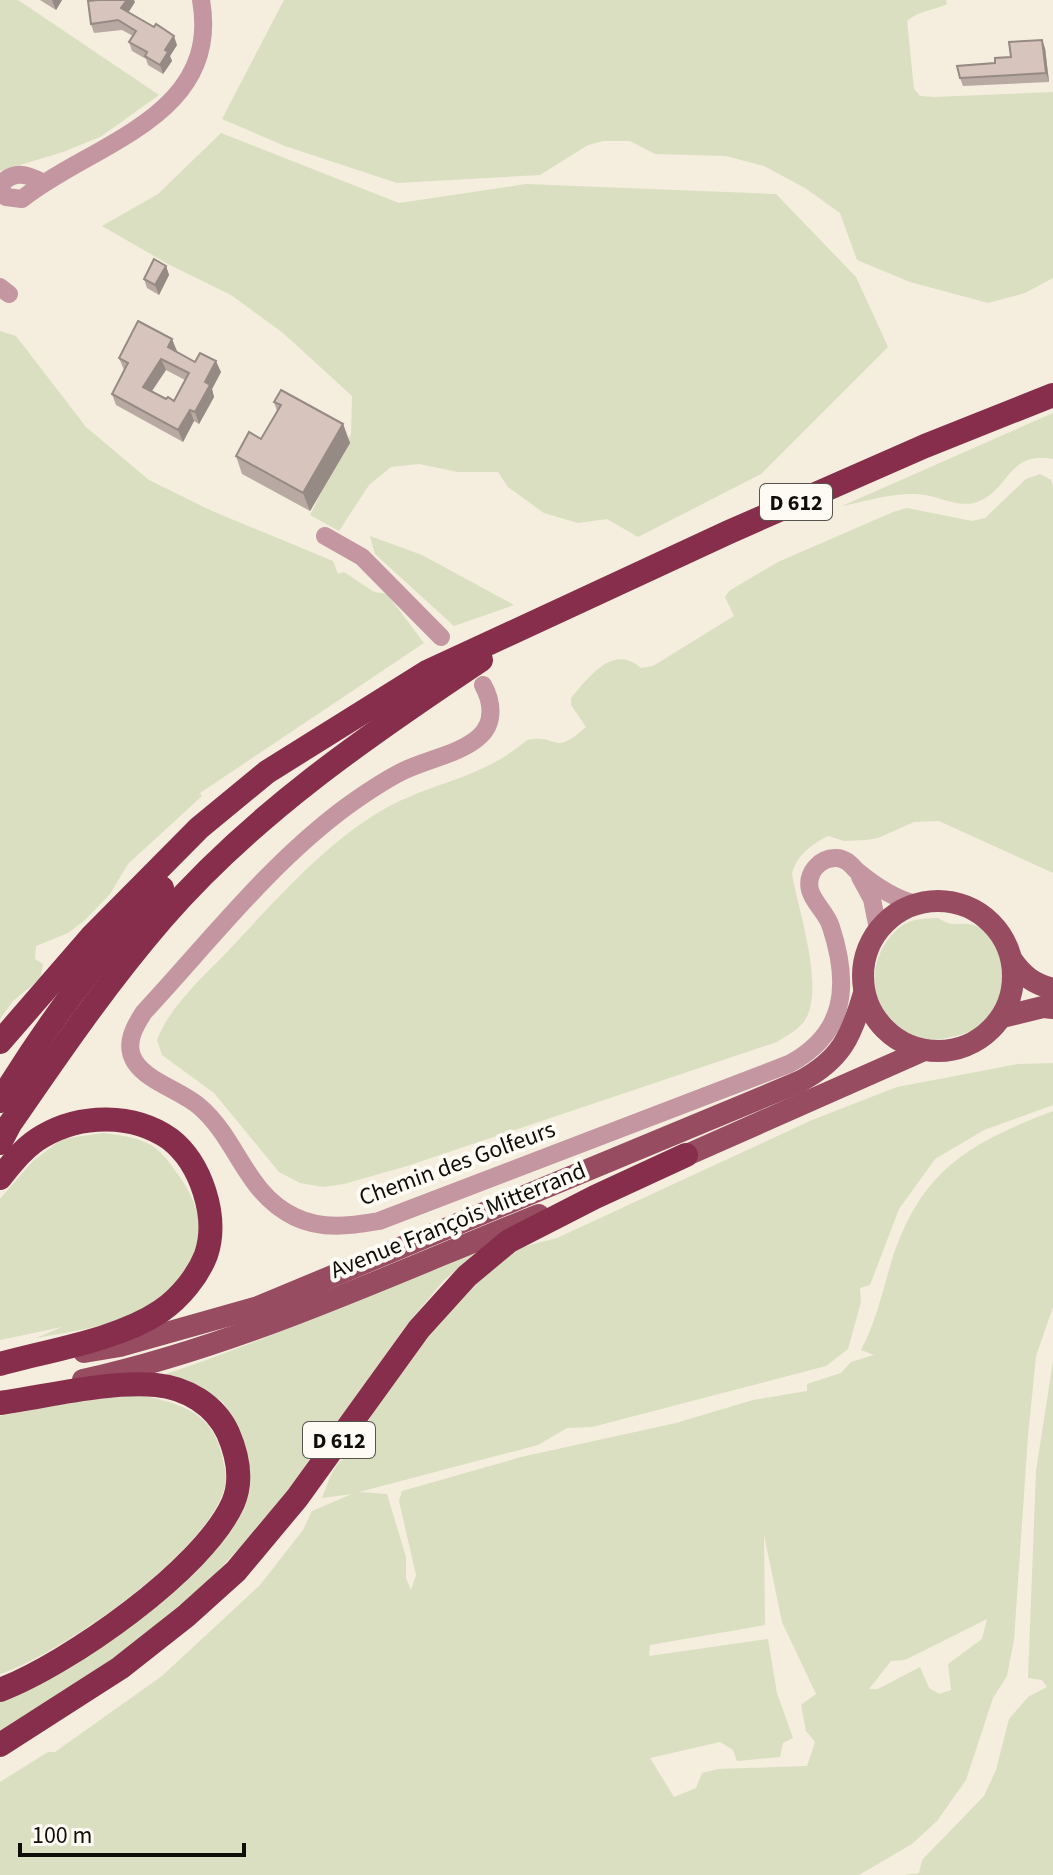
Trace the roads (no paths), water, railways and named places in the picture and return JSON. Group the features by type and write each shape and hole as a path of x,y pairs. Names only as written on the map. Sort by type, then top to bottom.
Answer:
{"highway":[{"name":"D 612","path":"0,1042 91,937 199,828 267,772 427,672 729,532 925,446 1053,395"},
{"name":"D 612","path":"0,1143 101,993 163,917 225,855 290,796 359,743 544,618"},
{"name":"D 612","path":"0,1101 35,1044 79,984 147,903 210,837 273,781 342,727"},
{"path":"0,1178 43,1135 78,1122 123,1120 142,1125 170,1139 186,1156 200,1178 210,1227 207,1253 195,1275 165,1309 144,1322 101,1337 0,1365"},
{"name":"D 612","path":"0,1745 120,1668 186,1616 236,1571 297,1498 419,1329 467,1276 509,1241 686,1155"},
{"path":"0,1401 115,1387 157,1385 185,1392 218,1414 236,1455 239,1476 234,1502 223,1522 186,1564 147,1600 55,1663 0,1690"}],"main road":[{"path":"1012,960 1013,989 1002,1017 981,1038 954,1051 922,1051 897,1041 876,1020 864,993 863,964 878,929 894,915 916,904 951,902 978,912 1000,933 1021,972 1037,985 1053,989"},
{"name":"Avenue François Mitterrand","path":"0,1365 120,1346 258,1307 799,1082 839,1053 852,1033 864,993"},
{"path":"1002,1017 1043,1007 1053,1008"},
{"name":"Avenue François Mitterrand","path":"0,1401 136,1368 269,1325 686,1155 922,1051"}],"street":[{"path":"3,200 3,182 9,176 29,176 42,182 105,148 155,116 177,96 193,71 202,44 201,0"},
{"path":"325,536 362,557 441,637"},
{"name":"Chemin des Golfeurs","path":"483,685 491,707 490,720 484,733 472,742 403,771 373,788 309,838 233,913 144,1012 130,1040 135,1063 202,1109 227,1139 259,1191 296,1218 319,1225 346,1227 379,1221 807,1055 821,1043 832,1026 839,1005 840,985 832,928 809,887 810,876 816,866 837,858 848,861 857,871 893,895 916,904"},
{"path":"857,871 872,899 878,929"}]}
